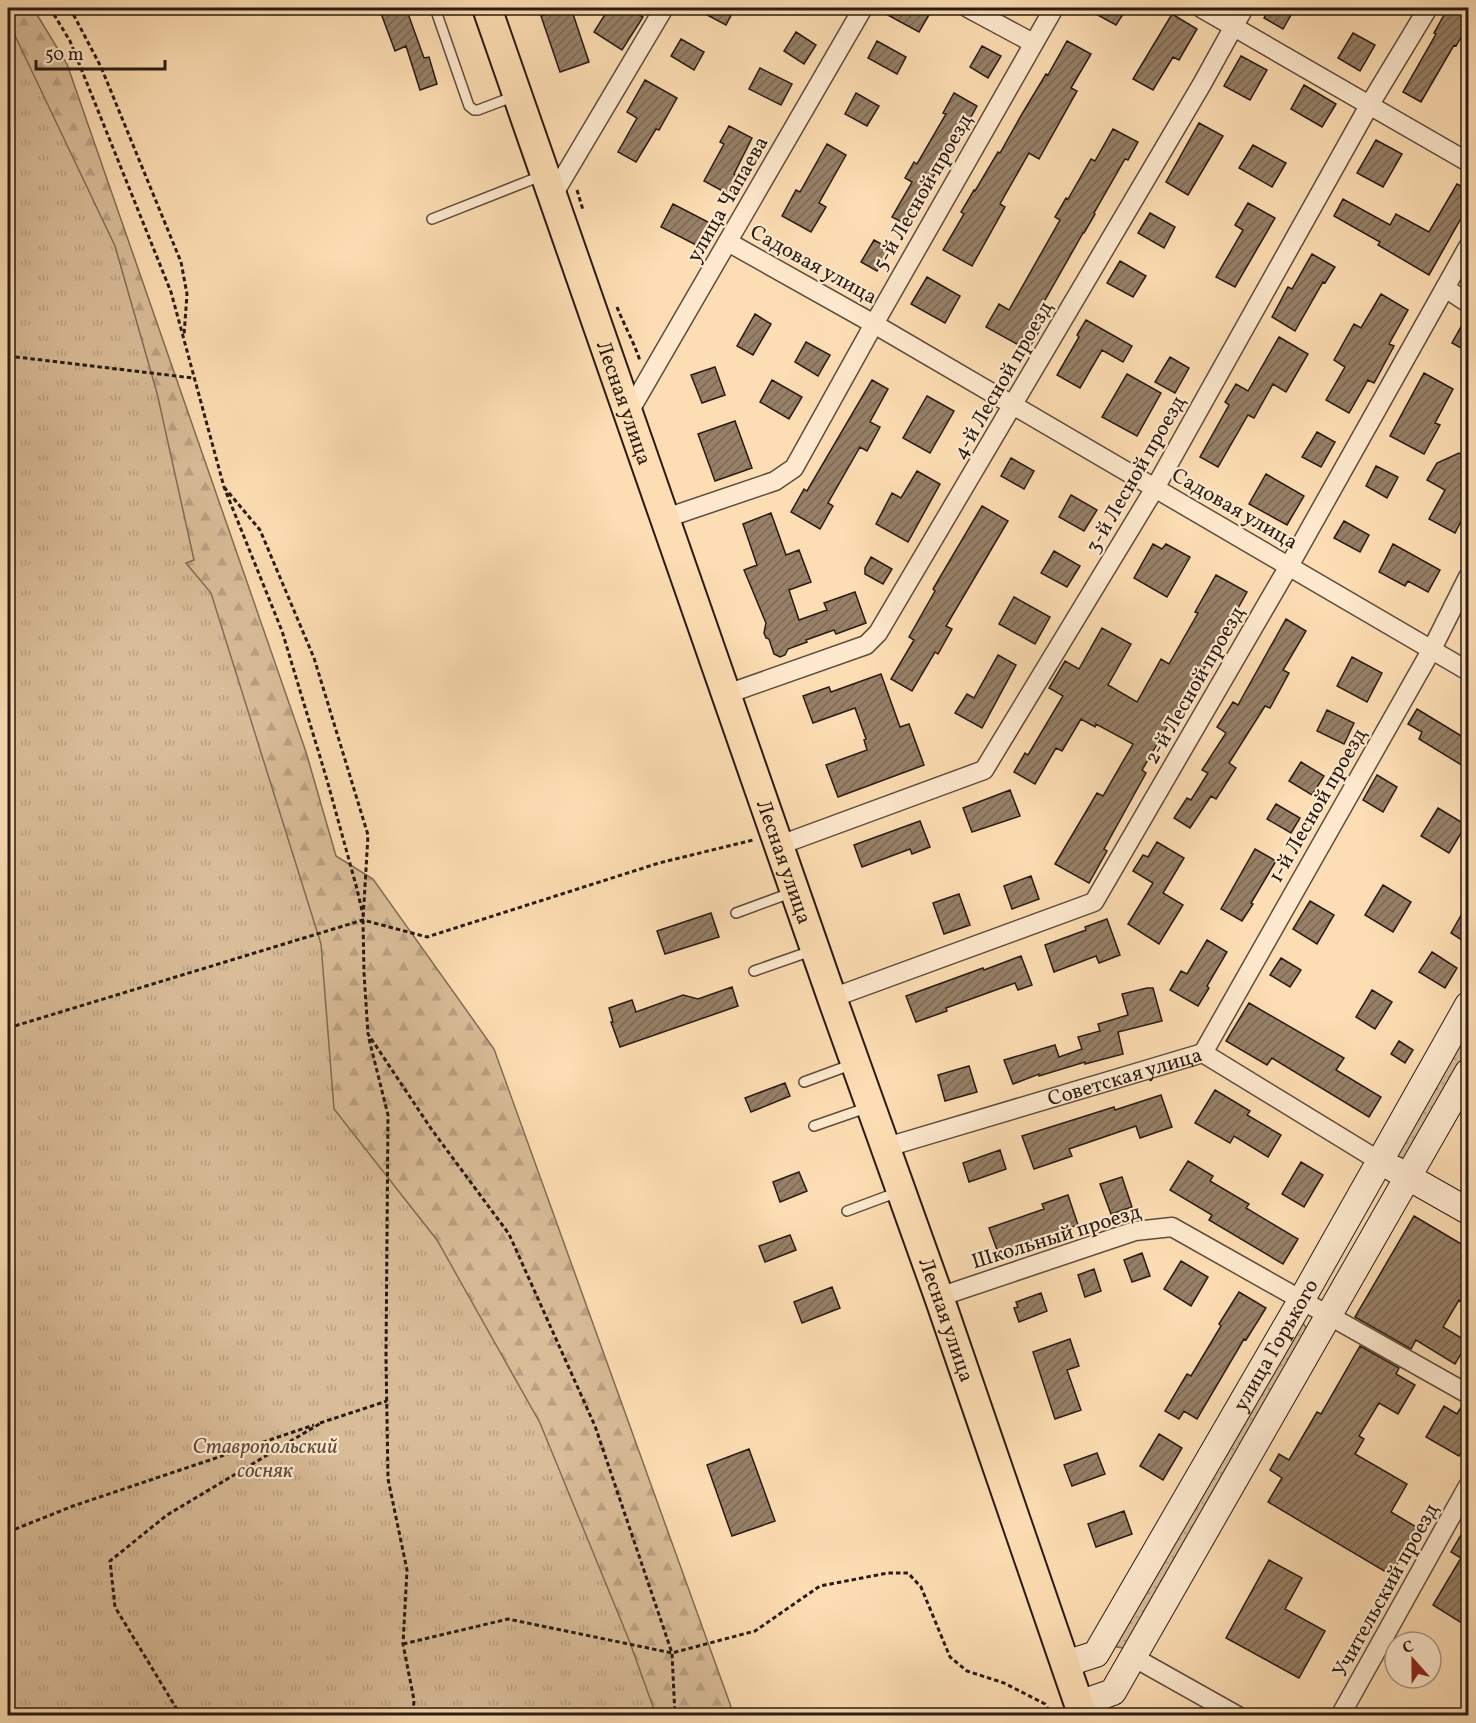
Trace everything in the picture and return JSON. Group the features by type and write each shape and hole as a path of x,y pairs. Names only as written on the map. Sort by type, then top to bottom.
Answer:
{"main road":[{"name":"Лесная улица","path":"487,8 518,95 556,179 629,412 727,694 769,842 795,891 902,1191 1081,1710"},
{"name":"улица Горького","path":"1065,1664 1096,1654 1381,1162 1468,1005"},
{"name":"улица Горького","path":"1081,1710 1113,1692 1468,1072"},
{"name":"Советская улица","path":"1381,1162 1468,1211"}],"street":[{"path":"556,179 664,8"},
{"name":"улица Чапаева","path":"629,412 863,8"},
{"path":"968,8 1034,43"},
{"name":"5-й Лесной проезд","path":"666,518 775,481 794,468 1054,8"},
{"path":"1201,8 1468,162"},
{"name":"4-й Лесной проезд","path":"727,694 866,645 879,633 1196,95 1244,8"},
{"name":"3-й Лесной проезд","path":"769,842 984,770 1155,488 1370,104 1428,8"},
{"name":"Садовая улица","path":"728,242 874,324 1468,671"},
{"name":"2-й Лесной проезд","path":"832,998 1094,902 1289,566 1468,247"},
{"path":"1445,288 1468,303"},
{"name":"1-й Лесной проезд","path":"1203,1053 1432,649 1468,577"},
{"name":"Советская улица","path":"886,1147 1203,1053 1381,1162"},
{"name":"Школьный проезд","path":"939,1297 1135,1231 1172,1227 1468,1394"},
{"name":"Учительский проезд","path":"1340,1716 1468,1486"},
{"path":"1133,1658 1238,1716"}],"lane":[{"path":"437,8 436,11 469,106 478,110 518,95"},
{"path":"432,219 556,179"},
{"path":"736,913 795,891"},
{"path":"754,971 815,949"},
{"path":"804,1082 856,1063"},
{"path":"814,1126 872,1106"},
{"path":"847,1211 902,1191"}],"path":[{"path":"50,8 70,41 171,292 224,487 282,631 327,780 357,889 363,920"},
{"path":"70,8 100,67 181,262 187,294 184,341"},
{"path":"556,179 585,215"},
{"path":"616,304 635,345 642,369"},
{"path":"8,356 194,378"},
{"path":"224,487 260,530 314,658 368,835 363,920 368,1034 388,1115 386,1358 388,1479 407,1570 403,1644 414,1700 413,1716"},
{"path":"8,1028 363,920 427,937 659,863 769,842"},
{"path":"368,1034 432,1130 509,1234 595,1426 672,1653 675,1716"},
{"path":"8,1532 74,1506 387,1401"},
{"path":"181,1716 115,1607 110,1561 167,1515 321,1423"},
{"path":"403,1644 508,1619 672,1653 755,1631 820,1586 888,1572 908,1573 921,1587 950,1657 967,1671 1004,1683 1045,1704 1052,1716"}],"green space":[{"name":"Ставропольский сосняк","path":"8,8 33,8 67,64 306,752 336,856 373,879 494,1049 734,1715 8,1716"},
{"name":"Ставропольский сосняк","path":"8,21 115,246 157,393 194,560 186,563 211,593 321,944 334,1109 437,1240 540,1423 629,1640 656,1715 8,1715"},
{"path":"1468,1021 1468,1049 1405,1161 1401,1163 1393,1153"},
{"path":"1299,1323 1303,1323 1307,1329 1126,1645 1123,1648 1117,1647 1114,1642"}],"building":[{"path":"379,8 406,8 424,58 429,57 437,84 420,90 406,46 395,51"},
{"path":"571,8 589,62 560,72 541,16"},
{"path":"609,8 627,8 643,17 622,50 594,32"},
{"path":"694,8 735,8 726,25"},
{"path":"875,8 933,8 919,32"},
{"path":"1085,8 1127,8 1116,25"},
{"path":"1270,8 1295,8 1283,29 1264,18"},
{"path":"1448,8 1457,8 1468,14 1468,25 1421,102 1403,92"},
{"path":"1172,14 1197,29 1179,60 1173,57 1153,90 1133,79"},
{"path":"796,32 816,45 804,64 784,51"},
{"path":"1353,33 1375,45 1360,71 1338,58"},
{"path":"681,39 704,52 694,70 671,56"},
{"path":"877,41 906,57 897,74 868,58"},
{"path":"1067,41 1091,54 1071,88 1077,91 1039,159 1029,153 1000,204 1005,207 972,266 943,250 964,214 961,212 974,190 998,152 1000,153"},
{"path":"982,46 1001,56 988,78 970,67"},
{"path":"1241,56 1267,70 1250,100 1224,86"},
{"path":"760,68 792,84 781,105 749,89"},
{"path":"645,80 677,98 659,130 656,129 636,162 618,152 637,118 627,112"},
{"path":"1304,85 1336,104 1322,127 1291,109"},
{"path":"856,93 879,106 867,126 845,114"},
{"path":"954,93 977,106 966,126 963,124 918,204 921,205 909,226 892,217 912,182 905,178 914,162 917,164 946,114 943,113"},
{"path":"1199,123 1223,136 1188,195 1166,182"},
{"path":"729,126 752,138 734,174 738,176 728,194 704,181 724,144 720,142"},
{"path":"1113,129 1138,142 1128,160 1125,159 1032,323 1041,328 1028,350 986,327 999,304 1009,310 1060,220 1055,217 1091,159 1095,161"},
{"path":"1376,140 1402,154 1383,187 1357,173"},
{"path":"827,144 846,155 819,203 826,207 811,232 782,216 796,190 800,192"},
{"path":"1253,145 1286,163 1272,187 1239,168"},
{"path":"1457,184 1468,190 1468,206 1429,275 1378,245 1380,242 1334,216 1343,199 1390,225 1396,214 1429,232"},
{"path":"1248,203 1275,218 1235,287 1216,277 1243,230 1235,225"},
{"path":"673,204 712,224 700,247 661,227"},
{"path":"1150,213 1175,227 1164,248 1138,233"},
{"path":"874,240 890,249 877,271 861,262"},
{"path":"1312,254 1335,267 1325,283 1323,282 1295,331 1272,317 1288,287 1292,289"},
{"path":"1120,261 1146,276 1133,297 1107,283"},
{"path":"927,277 960,296 945,323 911,304"},
{"path":"1381,294 1408,310 1389,344 1394,346 1374,383 1368,380 1349,413 1326,400 1345,367 1334,360 1354,324 1361,328"},
{"path":"755,314 771,324 753,355 737,346"},
{"path":"1468,314 1468,352 1452,343"},
{"path":"1086,320 1132,346 1123,362 1102,350 1080,388 1057,375"},
{"path":"1279,337 1308,354 1286,392 1273,384 1254,418 1248,415 1218,467 1200,457 1229,405 1225,402 1236,384 1248,391"},
{"path":"806,342 830,355 818,376 795,362"},
{"path":"1170,357 1189,368 1175,393 1155,382"},
{"path":"715,367 725,395 702,403 691,375"},
{"path":"1424,373 1453,389 1435,423 1440,425 1424,454 1390,436"},
{"path":"1127,374 1161,393 1137,436 1102,417"},
{"path":"772,380 802,397 789,419 760,402"},
{"path":"872,380 888,389 870,422 880,427 867,451 860,447 828,503 833,506 820,529 791,512 804,489 807,491"},
{"path":"927,396 954,411 930,453 903,438"},
{"path":"735,421 752,468 715,481 698,434"},
{"path":"1317,432 1335,442 1321,467 1302,457"},
{"path":"1459,453 1468,459 1468,508 1455,533 1429,519 1445,490 1427,480 1437,463"},
{"path":"1011,458 1034,471 1024,489 1001,476"},
{"path":"1376,466 1398,477 1387,498 1366,486"},
{"path":"917,471 940,484 908,542 876,524 892,493 901,498"},
{"path":"1266,474 1304,496 1287,525 1249,504"},
{"path":"1071,495 1097,510 1084,531 1059,517"},
{"path":"982,506 1008,521 946,626 952,629 938,654 935,652 912,691 891,679 914,640 909,637 935,591 933,589"},
{"path":"771,513 786,555 799,550 811,582 789,590 799,620 827,610 824,603 855,592 866,623 836,634 834,630 806,640 807,642 788,649 785,655 780,657 774,654 769,639 764,633 766,623 744,570 757,565 743,524"},
{"path":"1344,521 1369,535 1360,552 1334,538"},
{"path":"1153,544 1162,549 1166,544 1190,557 1167,597 1134,578"},
{"path":"1393,544 1440,570 1428,592 1408,581 1405,586 1379,572"},
{"path":"1054,551 1080,566 1067,587 1041,573"},
{"path":"871,557 892,569 883,584 865,574 865,568"},
{"path":"1216,575 1247,592 1201,674 1199,673 1142,770 1146,773 1104,849 1107,851 1089,883 1055,864 1097,793 1103,796 1133,744 1096,724 1095,727 1081,719 1062,751 1056,748 1035,784 1014,772 1025,753 1028,755 1063,696 1049,688 1065,661 1079,669 1102,628 1131,644 1108,685 1137,702 1161,659 1169,664 1198,613 1195,612"},
{"path":"1014,597 1050,617 1035,644 999,624"},
{"path":"1286,619 1306,631 1283,670 1289,673 1270,708 1265,706 1229,763 1236,768 1216,799 1211,796 1190,828 1174,818 1187,798 1191,800 1208,773 1202,770 1226,733 1217,727 1233,702 1238,705"},
{"path":"998,655 1016,665 982,728 955,713 967,694 974,698"},
{"path":"1352,657 1382,673 1367,702 1337,686"},
{"path":"881,674 900,727 909,724 924,765 838,797 826,765 867,750 864,740 866,739 855,708 813,723 803,696 829,687 831,692"},
{"path":"1417,709 1468,740 1468,769 1419,739 1422,732 1408,724"},
{"path":"1327,710 1354,723 1344,744 1317,731"},
{"path":"1301,762 1324,776 1312,795 1289,781"},
{"path":"1377,775 1397,787 1383,812 1363,800"},
{"path":"1010,790 1020,816 972,832 963,808"},
{"path":"1276,804 1300,818 1291,833 1267,819"},
{"path":"1438,808 1466,825 1449,853 1421,836"},
{"path":"920,821 930,847 912,854 910,849 862,867 854,845"},
{"path":"1157,842 1184,858 1163,893 1183,905 1159,944 1128,924 1153,883 1133,871 1143,855 1148,857"},
{"path":"1255,849 1276,861 1242,921 1221,909"},
{"path":"1031,876 1039,899 1012,909 1004,886"},
{"path":"1383,885 1411,902 1393,932 1365,915"},
{"path":"959,894 970,925 944,934 933,903"},
{"path":"1310,901 1334,915 1317,944 1293,929"},
{"path":"1468,903 1468,944 1451,933"},
{"path":"711,913 719,937 665,954 657,931"},
{"path":"1107,919 1120,955 1099,963 1096,956 1054,972 1045,945 1086,930 1085,927"},
{"path":"1207,940 1227,952 1198,1006 1170,990 1181,971 1187,974"},
{"path":"1432,952 1457,968 1445,988 1419,972"},
{"path":"1021,956 1032,985 1018,990 1015,983 946,1008 947,1011 916,1022 906,996"},
{"path":"1281,958 1301,970 1290,987 1270,975"},
{"path":"732,987 738,1006 620,1047 611,1022 613,1022 609,1008 632,1000 636,1012 683,995 698,999"},
{"path":"1153,988 1162,1021 1118,1032 1123,1054 1085,1064 1085,1062 1039,1076 1039,1074 1013,1084 1004,1060 1055,1045 1059,1057 1082,1049 1078,1037 1100,1031 1098,1024 1128,1015 1122,994"},
{"path":"1372,990 1392,1002 1375,1029 1356,1017"},
{"path":"1249,1003 1344,1058 1336,1070 1381,1097 1369,1117 1272,1058 1267,1065 1226,1041"},
{"path":"1399,1041 1413,1050 1405,1063 1391,1054"},
{"path":"969,1066 977,1092 945,1101 938,1075"},
{"path":"785,1083 790,1096 751,1112 745,1098"},
{"path":"1215,1090 1250,1111 1247,1115 1281,1135 1268,1157 1234,1136 1230,1143 1195,1123"},
{"path":"1161,1095 1172,1127 1140,1138 1136,1126 1069,1149 1072,1156 1034,1169 1022,1136"},
{"path":"1000,1150 1006,1169 969,1182 963,1163"},
{"path":"1188,1161 1213,1176 1210,1181 1249,1204 1246,1208 1298,1239 1283,1264 1209,1220 1212,1215 1170,1190"},
{"path":"1301,1162 1323,1175 1304,1207 1282,1194"},
{"path":"799,1172 807,1191 780,1202 773,1182"},
{"path":"1122,1177 1132,1207 1111,1214 1100,1184"},
{"path":"1068,1195 1078,1225 1029,1241 1032,1248 1000,1258 989,1228 1044,1209 1042,1204"},
{"path":"1414,1216 1468,1248 1468,1305 1459,1300 1443,1327 1468,1342 1455,1364 1416,1340 1411,1349 1355,1317"},
{"path":"790,1235 796,1250 765,1262 759,1246"},
{"path":"1142,1253 1150,1276 1132,1282 1124,1260"},
{"path":"1181,1261 1208,1277 1191,1306 1164,1289"},
{"path":"1094,1269 1101,1291 1085,1297 1078,1275"},
{"path":"832,1287 840,1308 802,1323 794,1302"},
{"path":"1239,1292 1266,1308 1246,1340 1244,1339 1197,1419 1184,1411 1179,1419 1165,1411 1187,1374 1191,1376"},
{"path":"1041,1293 1047,1311 1019,1322 1014,1308 1018,1307 1016,1302"},
{"path":"1070,1339 1079,1366 1067,1370 1081,1410 1055,1419 1033,1352"},
{"path":"1360,1346 1399,1368 1396,1374 1415,1385 1398,1414 1379,1403 1359,1436 1364,1439 1355,1454 1407,1484 1391,1512 1418,1528 1391,1575 1268,1502 1282,1478 1270,1470 1279,1454 1289,1460 1317,1412 1321,1414"},
{"path":"1463,1404 1468,1405 1468,1440 1459,1456 1426,1437 1444,1406 1457,1414"},
{"path":"1159,1434 1182,1448 1163,1480 1140,1466"},
{"path":"749,1449 775,1521 732,1536 707,1465"},
{"path":"1097,1453 1105,1474 1072,1486 1064,1465"},
{"path":"1124,1511 1132,1534 1096,1547 1088,1524"},
{"path":"1468,1523 1468,1627 1433,1605 1461,1558 1451,1552"},
{"path":"1269,1560 1302,1578 1285,1609 1325,1631 1299,1678 1226,1638"}]}
